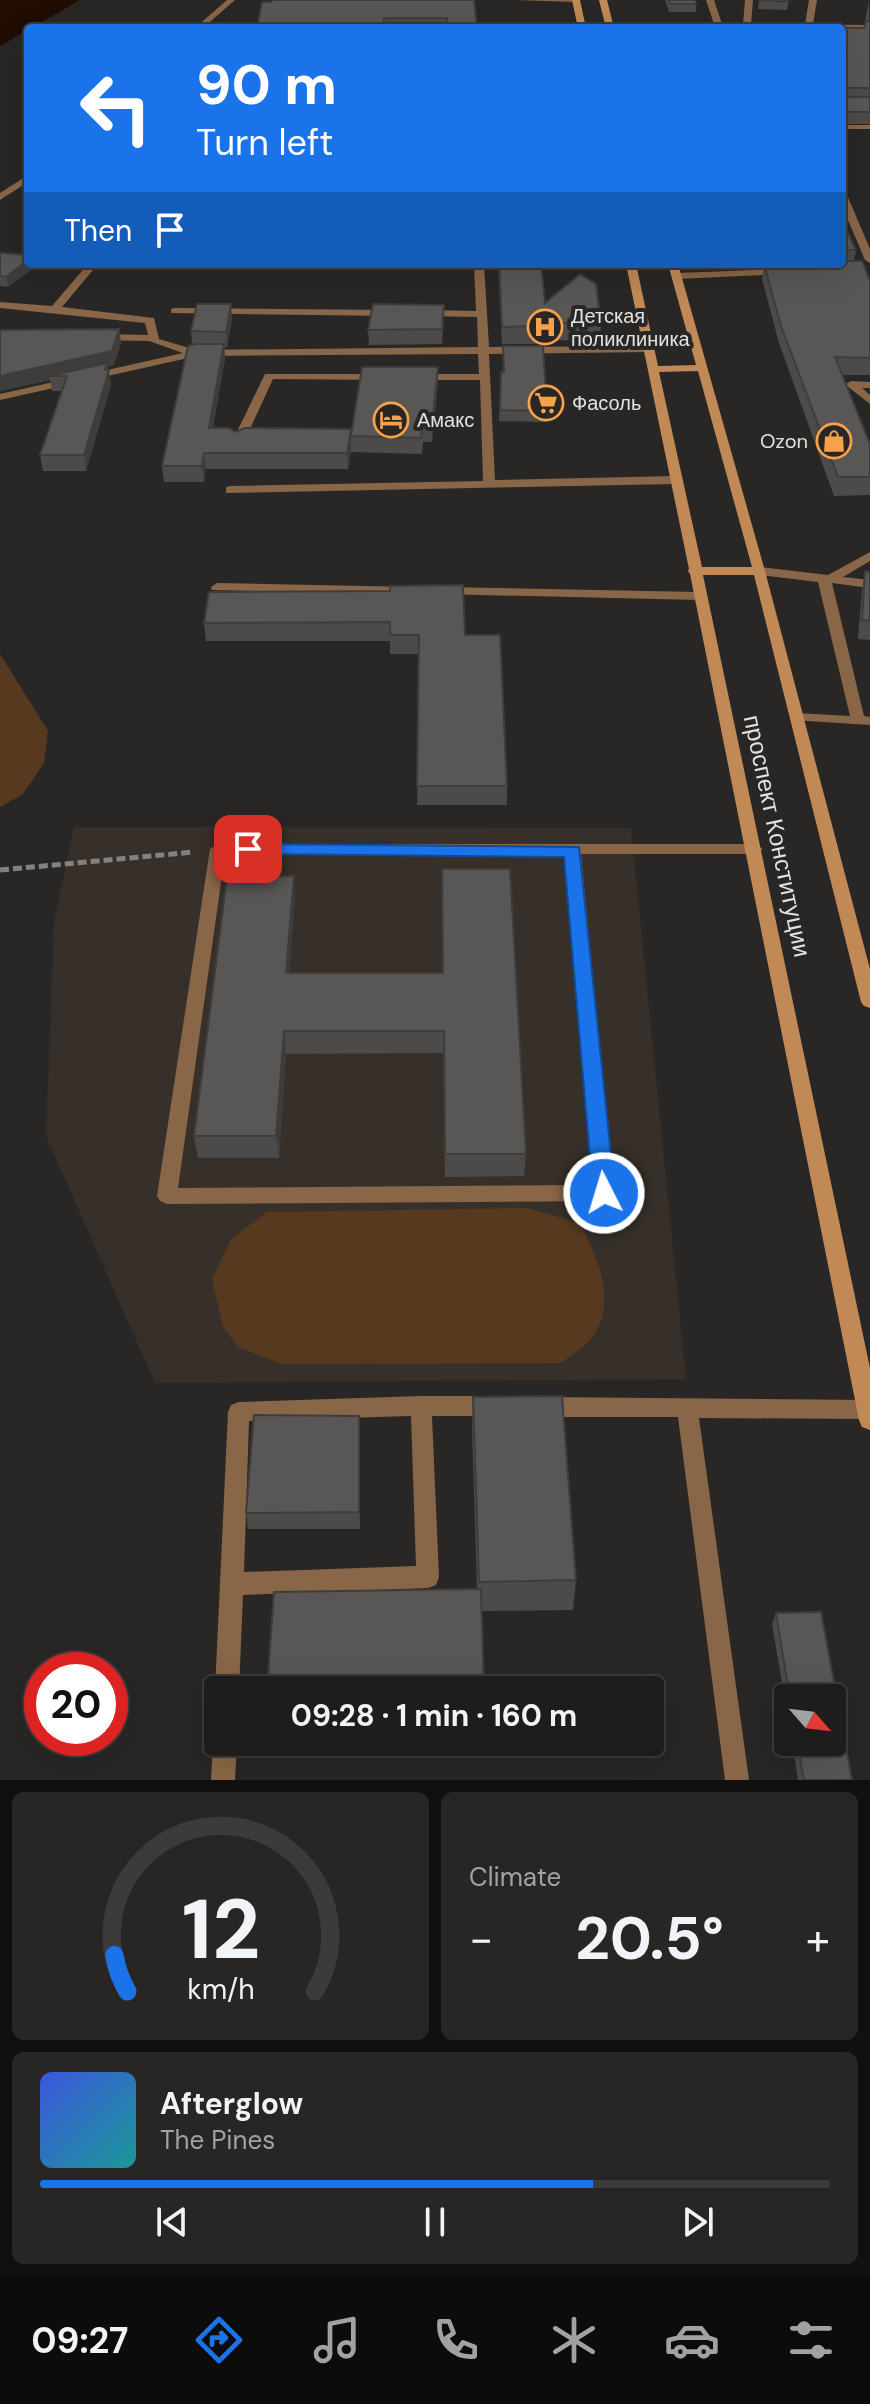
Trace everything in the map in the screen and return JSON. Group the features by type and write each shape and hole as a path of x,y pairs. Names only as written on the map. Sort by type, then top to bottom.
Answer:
{"main road":[{"path":"576,0 582,24"},
{"path":"603,0 609,24"},
{"name":"проспект Конституции","path":"632,268 755,849 869,1413"},
{"name":"проспект Конституции","path":"675,270 759,571 870,1002"},
{"path":"653,369 701,368"},
{"path":"694,571 759,571"}],"street":[{"path":"204,24 231,0"},
{"path":"519,0 576,0"},
{"path":"710,0 718,24 809,24 813,0"},
{"path":"747,24 749,0"},
{"path":"846,26 870,27"},
{"path":"846,127 870,127"},
{"path":"0,197 24,181"},
{"path":"846,204 870,260"},
{"path":"55,309 90,268"},
{"path":"479,268 489,484"},
{"path":"675,270 796,270"},
{"path":"0,305 150,320 153,338"},
{"path":"175,311 481,314"},
{"path":"91,336 153,338 197,353"},
{"path":"0,397 197,353 649,349"},
{"path":"238,442 269,376 393,377"},
{"path":"408,377 485,377"},
{"path":"870,385 851,384 870,401"},
{"path":"230,490 676,480"},
{"path":"827,579 870,556"},
{"path":"759,571 870,584"},
{"path":"797,717 864,721 827,579"},
{"path":"217,587 419,591"},
{"path":"435,591 699,596"},
{"path":"573,851 604,1193 167,1196 218,849 755,849"},
{"path":"228,1676 239,1412 421,1406 869,1413"},
{"path":"232,1584 428,1577 421,1406"},
{"path":"687,1408 737,1780"},
{"path":"223,1780 224,1756"}],"path":[{"path":"0,870 218,849"}],"shaded area":[{"path":"0,0 80,0 38,24 24,24 24,32 0,46"},
{"path":"0,654 48,731 44,763 23,794 0,807"},
{"path":"74,827 631,828 686,1379 155,1383 46,1136 54,922"},
{"path":"527,1208 580,1223 602,1278 604,1307 601,1321 591,1339 561,1363 281,1364 238,1347 223,1327 212,1279 231,1239 267,1212"}],"building":[{"path":"474,0 477,24 447,24 447,18 384,18 384,24 258,24 262,2"},
{"path":"669,0 695,0 696,4 670,4"},
{"path":"866,21 870,21 870,88 846,88 846,28 864,28"},
{"path":"846,97 870,97 870,112 846,112"},
{"path":"846,229 856,250 846,250"},
{"path":"0,253 24,255 24,263 6,277 0,276"},
{"path":"846,261 862,261 870,281 870,358 835,357 870,444 870,477 838,477 781,326 765,268 846,268"},
{"path":"499,268 541,268 545,303 580,274 596,284 601,323 502,327"},
{"path":"197,304 231,304 226,332 191,331"},
{"path":"373,304 444,305 442,329 368,330"},
{"path":"119,329 112,351 0,376 0,330"},
{"path":"224,344 209,428 229,428 235,432 245,428 351,429 347,453 204,453 202,466 162,466 188,346"},
{"path":"503,346 543,346 547,411 500,410"},
{"path":"107,363 105,370 109,370 84,455 40,455 67,376 50,376"},
{"path":"362,367 438,367 432,426 423,426 421,438 351,436"},
{"path":"865,571 870,572 870,621 862,620"},
{"path":"463,585 465,635 500,635 507,786 417,786 419,635 390,635 390,622 204,623 209,592 390,591 390,586"},
{"path":"442,869 510,869 526,1154 445,1154 444,1031 284,1031 276,1136 194,1136 227,877 294,876 286,973 443,973"},
{"path":"562,1396 576,1580 479,1582 473,1397"},
{"path":"254,1415 359,1416 359,1512 246,1513"},
{"path":"481,1589 484,1676 268,1676 274,1592"},
{"path":"821,1612 834,1684 788,1684 776,1613"},
{"path":"846,1747 852,1780 804,1780 800,1756 846,1756"}],"place":[{"name":"Детская поликлиника","path":"545,327"},
{"name":"Фасоль","path":"546,403"},
{"name":"Амакс","path":"391,420"},
{"name":"Ozon","path":"834,441"}],"route":[{"path":"248,849 573,851 604,1193"}]}
